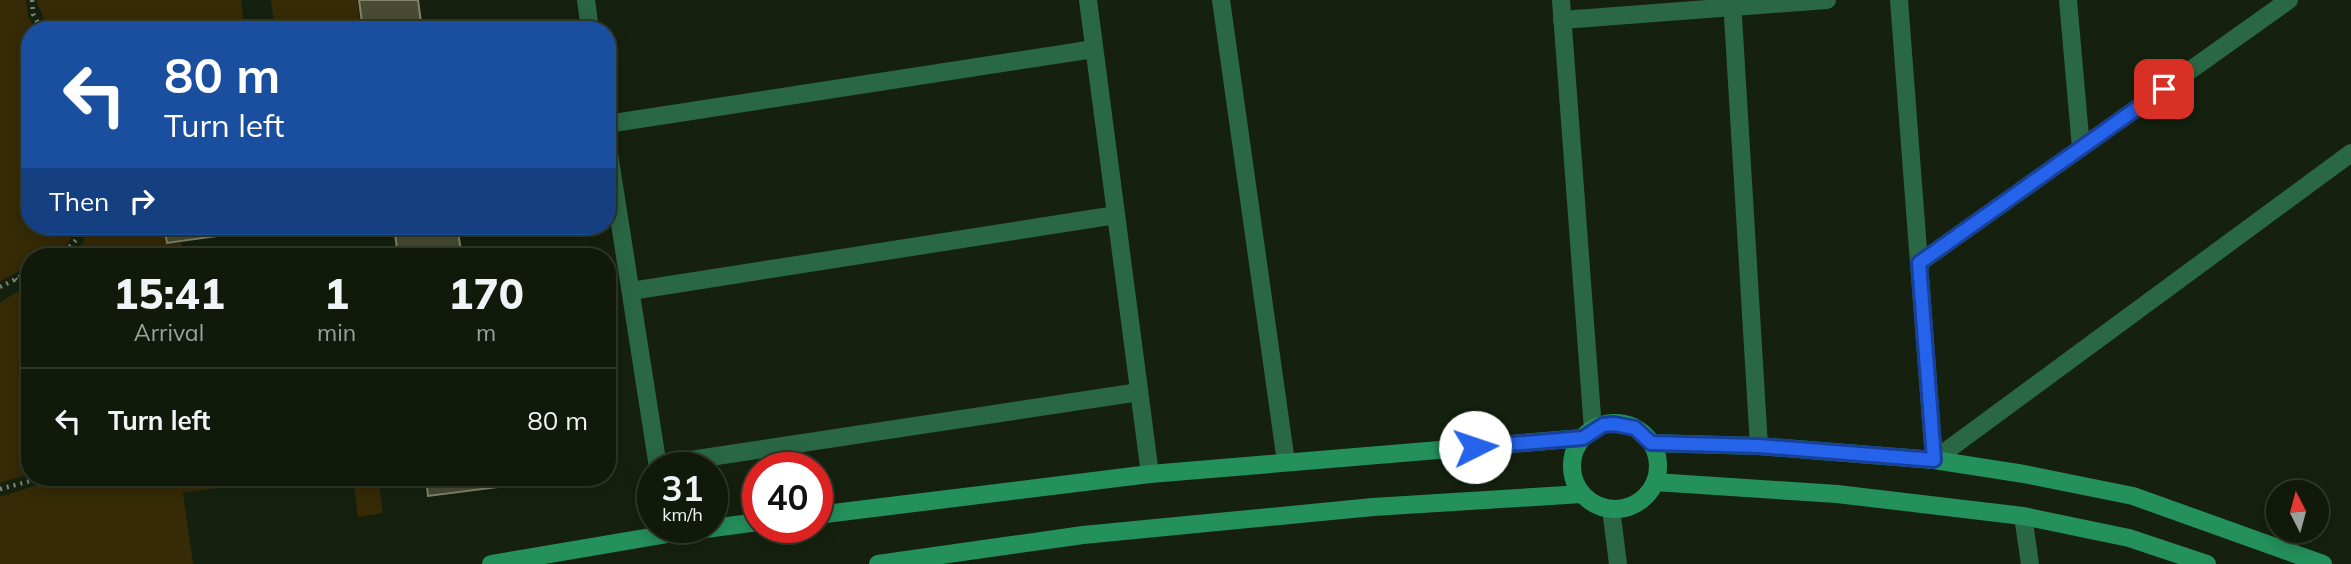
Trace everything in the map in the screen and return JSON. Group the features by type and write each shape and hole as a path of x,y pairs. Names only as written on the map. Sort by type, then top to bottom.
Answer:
{"street":[{"path":"586,0 589,21"},
{"path":"1088,0 1150,474"},
{"path":"1221,0 1286,462"},
{"path":"833,513 1150,474 1588,434 1603,425 1625,425 1644,434 1651,443 1658,469 1655,482 1637,503 1611,509 1590,502 1582,494 1573,472 1573,460 1588,434 1561,0"},
{"path":"1562,20 1732,4 1827,0"},
{"path":"1899,0 1934,460"},
{"path":"2068,0 2081,148"},
{"path":"1919,263 2289,0"},
{"path":"1732,4 1759,446"},
{"path":"616,123 1094,49"},
{"path":"1934,460 2351,153"},
{"path":"616,197 655,452"},
{"path":"631,291 1116,215"},
{"path":"728,455 1139,392"},
{"path":"1651,443 1759,446 1934,460 2133,496 2323,564"},
{"path":"1655,482 1837,494 2023,516 2129,538 2207,564"},
{"path":"878,564 1083,535 1373,508 1582,494"},
{"path":"1611,509 1618,564"},
{"path":"2023,516 2030,564"},
{"path":"491,564 637,536"}],"path":[{"path":"32,0 33,14 37,21"},
{"path":"0,287 21,276"},
{"path":"15,279 21,284"},
{"path":"0,489 21,483"}],"shaded area":[{"path":"0,0 26,0 31,21 21,21 21,235 73,235 64,248 21,248 21,270 0,281"},
{"path":"36,0 241,0 244,21 45,21"},
{"path":"271,0 357,0 360,21 274,21"},
{"path":"85,235 166,235 167,243 181,242 182,248 79,248"},
{"path":"18,291 21,293 21,477 0,483 0,303"},
{"path":"34,486 234,486 183,493 193,564 0,564 0,497"},
{"path":"354,486 379,486 383,513 358,517"}],"building":[{"path":"359,0 418,0 421,21 362,21"},
{"path":"166,235 225,235 167,243"},
{"path":"395,235 458,235 461,248 397,248"},
{"path":"427,486 506,486 428,496"}],"route":[{"path":"1475,447 1583,438 1603,425 1614,424 1635,428 1651,443 1759,446 1934,460 1919,263 2164,89"}]}
